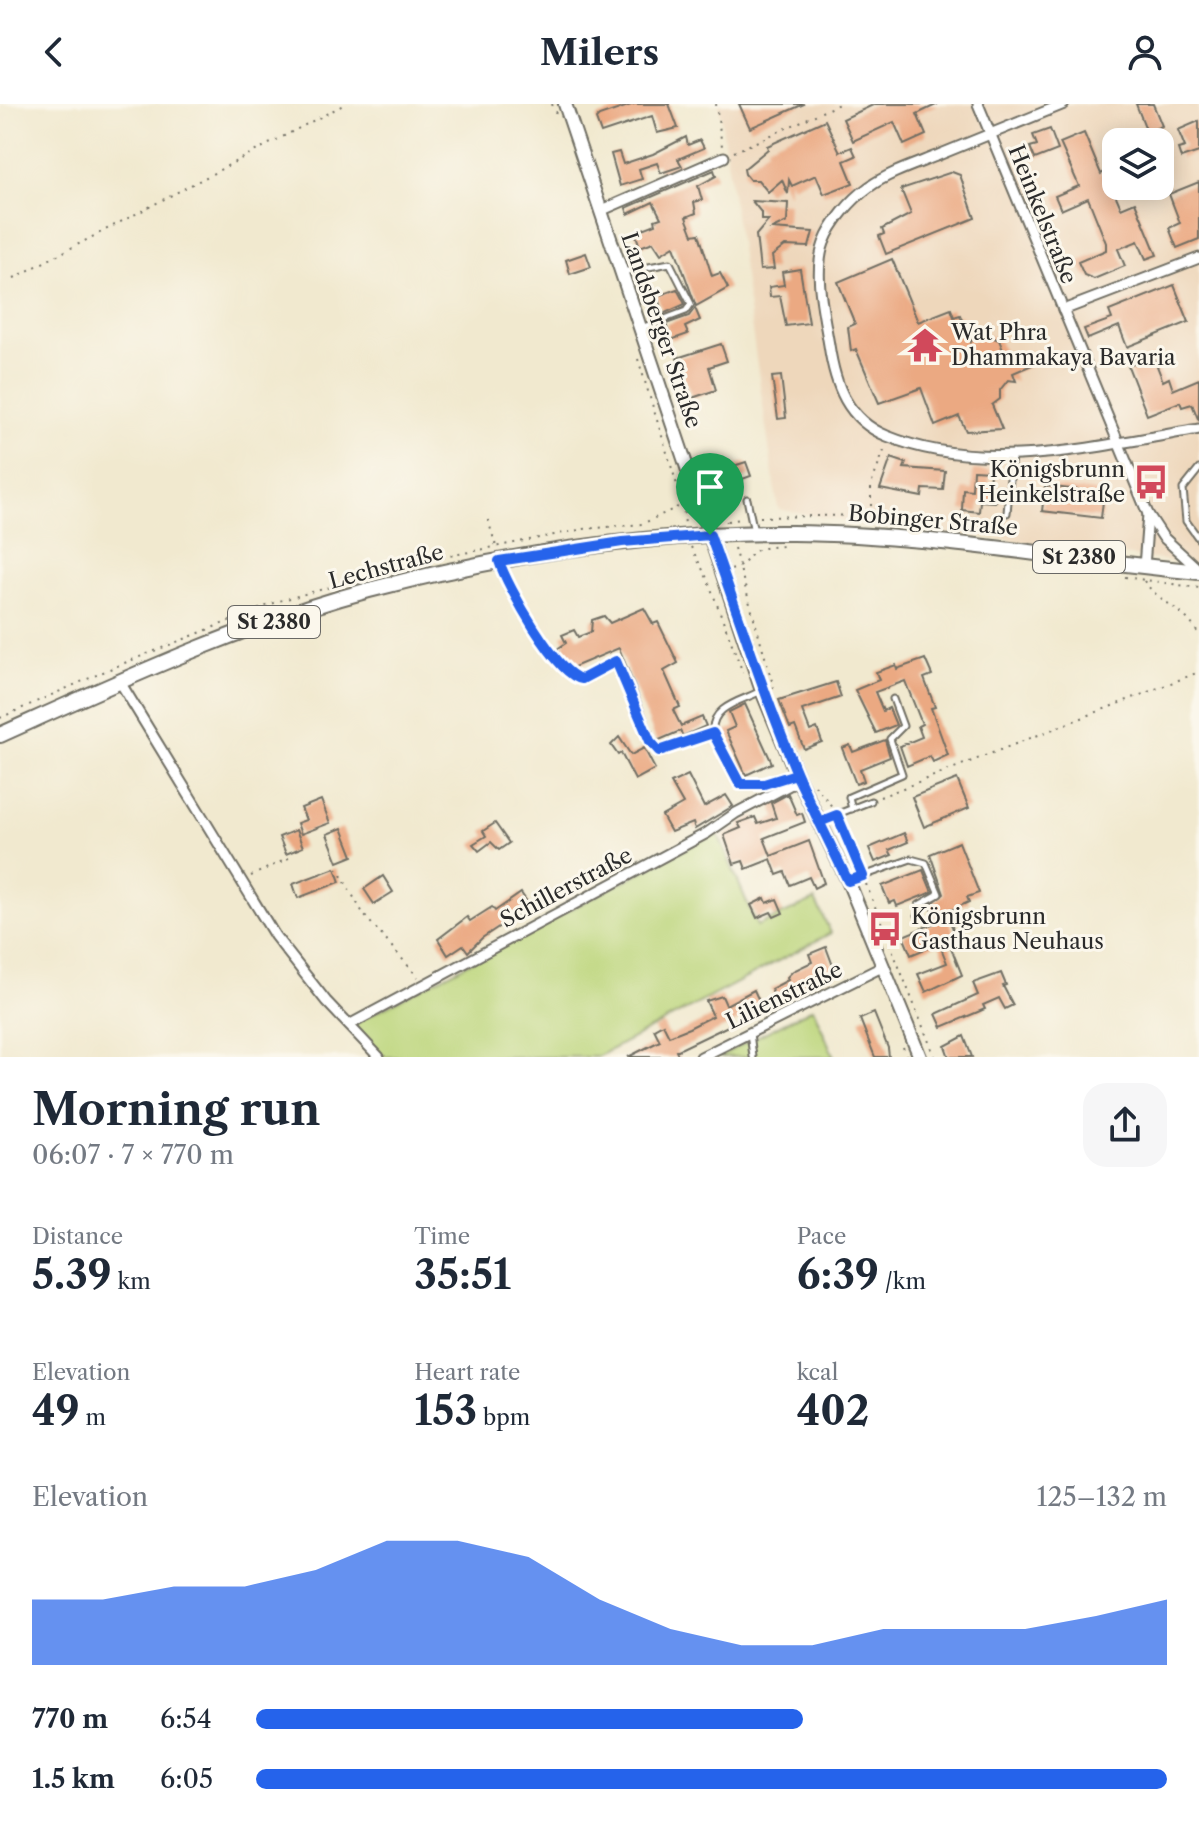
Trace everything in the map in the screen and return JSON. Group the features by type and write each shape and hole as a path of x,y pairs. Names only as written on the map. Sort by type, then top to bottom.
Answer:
{"main road":[{"name":"Bobinger Straße","path":"710,535 754,533 924,539 1144,574 1199,571"},
{"name":"Lechstraße","path":"0,735 197,650 368,591 499,561 622,542 710,535"}],"street":[{"name":"Landsberger Straße","path":"565,104 762,691 797,777 848,881 920,1057"},
{"name":"Heinkelstraße","path":"978,104 1148,514 1163,537 1199,571"},
{"path":"1064,104 869,187 849,204 823,244 819,271 837,383 850,409 865,425 888,437 940,449 1012,454 1121,444 1199,429"},
{"path":"600,211 724,157"},
{"path":"1063,310 1199,258"},
{"name":"Heinkelstraße","path":"1144,574 1148,514"},
{"path":"120,682 275,936 379,1057"},
{"name":"Schillerstraße","path":"349,1025 707,833 797,777"},
{"name":"Lilienstraße","path":"701,1057 884,966"}],"lane":[{"path":"621,272 670,263 688,293 691,304 686,311 640,328"},
{"path":"1007,513 1012,454"},
{"path":"1199,469 1183,489 1186,521 1199,539"},
{"path":"747,499 754,533"},
{"path":"616,661 650,741 659,751 713,733"},
{"path":"762,691 719,711 712,724 713,733 740,784 764,784 797,777"},
{"path":"852,809 849,797 902,774 890,739 903,726 893,699"},
{"path":"819,822 871,801"},
{"path":"848,881 911,859 926,863 939,894 919,905 918,915"},
{"path":"750,1032 753,1057"}],"path":[{"path":"14,278 345,104"},
{"path":"552,104 557,117"},
{"path":"716,104 724,157 839,104"},
{"path":"635,348 683,504 684,524"},
{"path":"710,497 727,521 871,515 871,485 888,437"},
{"path":"488,520 499,561 523,608 565,671 582,679 616,661"},
{"path":"739,567 761,549 789,546"},
{"path":"691,547 707,578 740,667"},
{"path":"736,556 776,695"},
{"path":"1121,576 1144,574 1199,588"},
{"path":"1144,574 1153,594 1181,610 1199,636"},
{"path":"871,801 1199,672"},
{"path":"813,782 828,797 837,815 935,1057"},
{"path":"240,883 293,856"},
{"path":"337,868 364,915 424,984"}],"shaded area":[{"path":"719,104 1199,104 1199,565 979,536 875,527 778,509"}],"green space":[{"path":"717,832 757,926 815,900 831,933 597,1057 382,1057 353,1024"},
{"path":"813,1008 834,1057 718,1057"}],"building":[{"path":"634,104 669,104 678,128 657,133 652,116 601,133 596,119 599,116"},
{"path":"739,104 804,104 750,128"},
{"path":"875,104 938,104 917,114 926,135 904,145 894,122 853,141 843,119"},
{"path":"1136,104 1153,104 1162,126 1145,128"},
{"path":"825,120 840,152 852,147 856,156 844,161 853,183 824,194 816,175 792,186 789,180 788,194 782,180 768,192 758,180 750,180 745,174 744,169 768,149 767,146"},
{"path":"1199,121 1199,152 1181,158 1178,149 1185,147 1178,130"},
{"path":"1050,129 1058,150 1035,159 1030,147 1037,145 1033,135"},
{"path":"1084,133 1102,174 1102,200 1118,200 1121,208 1135,202 1157,255 1146,259 1138,241 1118,249 1125,266 1094,279 1084,275 1078,262 1106,250 1106,243 1088,198 1061,210 1055,196 1079,186 1060,143"},
{"path":"686,137 688,145 700,140 704,148 678,159 682,166 661,173 657,163 639,169 642,179 620,186 611,154 619,152 623,164 653,154"},
{"path":"714,170 716,176 698,186 702,200 694,202 696,213 686,217 693,235 699,234 712,276 720,273 728,288 696,306 674,246 661,254 653,242 640,247 635,232 656,224 655,220 661,218 653,202 628,214 626,208"},
{"path":"952,172 960,175 975,218 886,254 879,236 884,234 882,229 911,214 901,189"},
{"path":"1199,182 1199,239 1177,248 1169,228 1180,223 1171,200 1174,200 1174,192"},
{"path":"752,201 788,203 787,222 772,229 813,232 809,247 785,246 772,256 774,269 760,270 756,235 769,220 761,220 761,212"},
{"path":"586,253 591,267 570,274 566,260"},
{"name":"Wat Phra Dhammakaya Bavaria","path":"892,259 918,322 951,309 954,317 960,315 971,342 977,331 999,340 1007,360 1026,353 1032,365 1013,373 1016,381 1008,380 1000,390 1000,399 992,405 1002,429 966,431 959,416 935,426 921,388 879,403 856,349 851,351 848,327 855,324 838,282"},
{"path":"800,269 809,323 786,326 780,296 770,297 769,287 784,285 782,272"},
{"path":"1174,285 1189,322 1127,347 1119,326 1088,339 1084,329 1112,319 1109,311"},
{"path":"677,289 685,304 663,314 657,296"},
{"path":"695,308 700,320 685,327 688,334 671,340 666,324 689,316"},
{"path":"721,344 727,361 709,367 716,390 692,398 677,358"},
{"path":"1153,356 1163,381 1169,378 1173,390 1199,379 1199,421 1192,404 1182,407 1180,402 1147,415 1128,366"},
{"path":"781,376 786,418 778,419 772,377"},
{"path":"891,458 906,463 904,468 945,471 943,490 923,489 922,497 880,489"},
{"path":"746,462 751,476 723,486 718,471"},
{"path":"973,470 990,471 989,488 996,489 995,502 980,501 979,512 962,510 963,489 972,490"},
{"path":"1045,486 1104,493 1101,518 1042,511"},
{"path":"644,608 653,624 658,622 678,663 664,671 680,707 673,710 681,726 702,717 706,726 683,736 680,731 657,741 619,648 567,670 557,649 566,643 562,635 574,630 578,637 591,632 592,620 604,616 610,623"},
{"path":"925,659 932,675 924,678 935,707 931,708 948,755 933,762 930,756 907,766 900,746 922,737 918,726 922,724 905,681 875,692 883,711 889,708 896,725 876,733 855,690 879,680 876,672 896,665 897,669"},
{"path":"836,682 841,697 802,710 810,731 817,728 822,742 804,749 795,726 790,728 779,700"},
{"path":"745,704 772,763 746,775 726,731 735,727 729,712"},
{"path":"619,737 631,755 644,748 655,769 635,780 621,753 618,755 611,745"},
{"path":"885,740 890,757 860,769 864,781 856,784 842,748 850,745 853,752"},
{"path":"688,775 704,807 726,795 733,806 695,829 693,823 671,832 662,816 683,804 671,783"},
{"path":"957,779 969,808 924,827 912,797"},
{"path":"788,794 797,815 802,813 805,822 764,838 771,856 809,841 824,883 814,888 809,877 790,885 785,872 777,875 771,859 746,869 743,861 734,864 724,835 741,828 738,823 755,817 758,824 776,818 771,803"},
{"path":"321,800 330,823 301,834 297,823 306,820 301,808"},
{"path":"495,823 509,843 499,850 491,842 479,851 473,844 486,836 483,831"},
{"path":"342,828 353,856 338,862 327,834"},
{"path":"296,830 303,847 286,854 279,837"},
{"path":"904,833 908,842 889,850 892,855 875,862 869,848"},
{"path":"959,842 979,893 967,897 969,902 946,912 956,936 948,940 962,975 926,992 918,974 947,963 939,943 911,955 903,936 937,922 930,905 944,894 930,854"},
{"path":"335,868 340,882 298,898 293,884"},
{"path":"923,870 932,892 897,906 895,901 889,903 882,886"},
{"path":"383,876 393,892 374,904 364,889"},
{"path":"521,893 530,906 482,938 468,952 463,945 448,955 438,939 467,917 470,921 492,907 495,911"},
{"path":"765,898 767,903 777,899 783,913 774,917 771,912 757,918 751,905"},
{"path":"826,947 836,974 792,991 794,995 777,1003 771,989 788,980 793,971 812,962 809,954"},
{"path":"1001,973 1006,985 1003,986 1013,1005 1005,1009 999,998 983,1005 985,1009 942,1027 936,1014 978,995 973,983"},
{"path":"754,990 760,1003 752,1007 755,1013 676,1051 679,1057 628,1057 660,1041 654,1029 663,1024 669,1036 713,1016 706,1001 722,996 726,1005"},
{"path":"874,1013 889,1057 875,1057 860,1019"},
{"path":"964,1036 972,1057 949,1057 945,1046"}],"place":[{"name":"Wat Phra Dhammakaya Bavaria","path":"925,345"},
{"name":"Königsbrunn Heinkelstraße","path":"1151,482"},
{"name":"Königsbrunn Gasthaus Neuhaus","path":"885,929"}],"route":[{"path":"710,535 622,542 499,561 523,608 565,671 574,678 582,679 616,661 650,741 659,751 664,752 713,733 733,776 740,784 764,784 796,774 799,780 848,881 863,876 837,815 819,822 799,780 762,691 710,535"}]}
